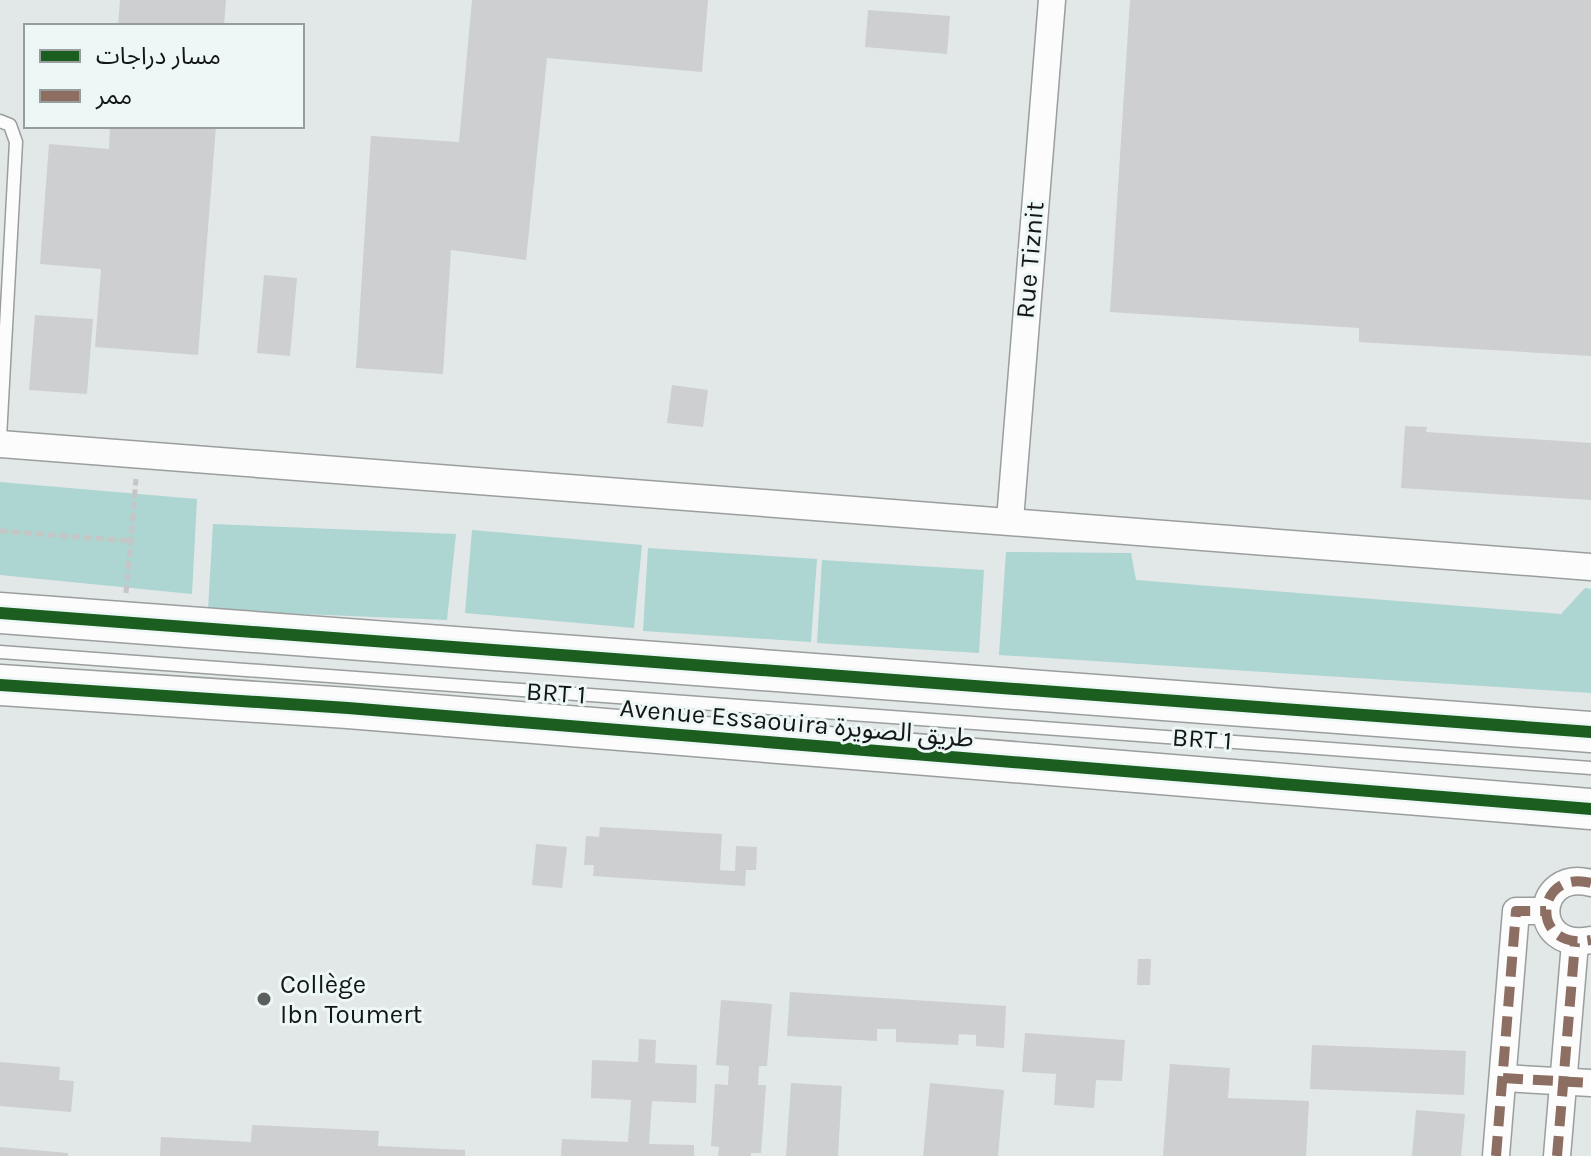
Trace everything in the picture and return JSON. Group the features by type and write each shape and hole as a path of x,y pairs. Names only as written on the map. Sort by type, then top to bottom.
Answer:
{"main road":[{"name":"Avenue Essaouira طريق الصويرة","path":"0,613 1591,732"},
{"name":"Avenue Essaouira طريق الصويرة","path":"0,685 348,708 1591,809"}],"street":[{"name":"Rue Tiznit","path":"1010,520 1052,0"},
{"path":"0,441 1591,567"},
{"path":"1557,1156 1583,942 1554,933 1546,911 1548,898 1567,881 1591,883"},
{"path":"1496,1156 1516,911 1546,911"},
{"path":"1503,1078 1591,1083"}],"lane":[{"path":"0,121 10,125 16,142 6,194 0,441"},
{"name":"BRT 1","path":"0,652 1591,768"}],"path":[{"path":"123,622 139,454"},
{"path":"0,531 132,541"}],"shaded area":[{"path":"0,482 197,499 192,594 0,575"},
{"path":"213,524 456,534 447,620 208,610"},
{"path":"472,530 642,545 634,628 465,613"},
{"path":"648,548 817,559 811,642 643,631"},
{"path":"1006,552 1131,553 1136,580 1561,614 1585,588 1591,589 1591,693 999,655"},
{"path":"822,560 984,570 979,653 817,643"}],"building":[{"path":"120,0 226,0 224,24 118,24"},
{"path":"472,0 708,0 702,72 547,58 526,260 451,250 443,374 356,368 371,136 459,142"},
{"path":"1130,0 1591,0 1591,356 1359,342 1359,328 1110,312"},
{"path":"868,10 950,16 947,54 865,47"},
{"path":"110,128 216,128 198,355 95,347 101,269 40,264 49,144 109,149"},
{"path":"264,275 297,278 290,356 257,353"},
{"path":"35,315 93,319 87,394 29,390"},
{"path":"672,385 708,390 703,427 667,423"},
{"path":"1405,426 1427,427 1426,432 1591,443 1591,500 1401,488"},
{"path":"600,827 722,834 720,870 735,871 736,846 757,847 756,870 746,870 745,886 593,876 594,865 584,865 586,836 599,837"},
{"path":"536,844 567,847 562,888 532,885"},
{"path":"1138,959 1151,959 1150,985 1137,985"},
{"path":"790,992 1006,1006 1004,1048 976,1046 976,1035 959,1034 958,1045 896,1042 896,1029 877,1029 877,1041 787,1036"},
{"path":"721,1000 772,1004 767,1066 759,1066 758,1085 766,1085 761,1153 751,1153 751,1156 718,1156 719,1147 711,1146 715,1084 728,1085 729,1066 716,1065"},
{"path":"1025,1033 1125,1040 1122,1081 1096,1080 1094,1108 1054,1105 1056,1074 1022,1072"},
{"path":"639,1039 656,1040 655,1063 697,1065 696,1103 652,1101 649,1144 694,1145 694,1156 561,1156 562,1139 628,1142 631,1100 591,1098 592,1060 638,1062"},
{"path":"1312,1045 1466,1051 1464,1095 1310,1089"},
{"path":"0,1062 60,1067 59,1080 74,1081 71,1112 0,1106"},
{"path":"1170,1064 1230,1068 1228,1098 1309,1101 1306,1156 1163,1156"},
{"path":"791,1083 842,1086 838,1156 786,1156"},
{"path":"930,1083 1004,1090 998,1156 923,1156"},
{"path":"1416,1110 1465,1114 1461,1156 1412,1156"},
{"path":"252,1125 379,1131 378,1146 465,1150 465,1156 160,1156 161,1137 251,1142"},
{"path":"0,1147 68,1153 68,1156 0,1156"}],"marked path":[{"path":"1591,883 1572,882 1558,887 1546,910 1549,923 1557,934 1571,940 1591,940"},
{"path":"1496,1156 1516,911 1546,911"},
{"path":"1557,1156 1575,943"},
{"path":"1503,1078 1591,1083"}],"cycle path":[{"path":"0,613 1591,732"},
{"path":"0,685 348,708 1591,809"}],"place":[{"name":"Collège Ibn Toumert","path":"264,999"}]}
